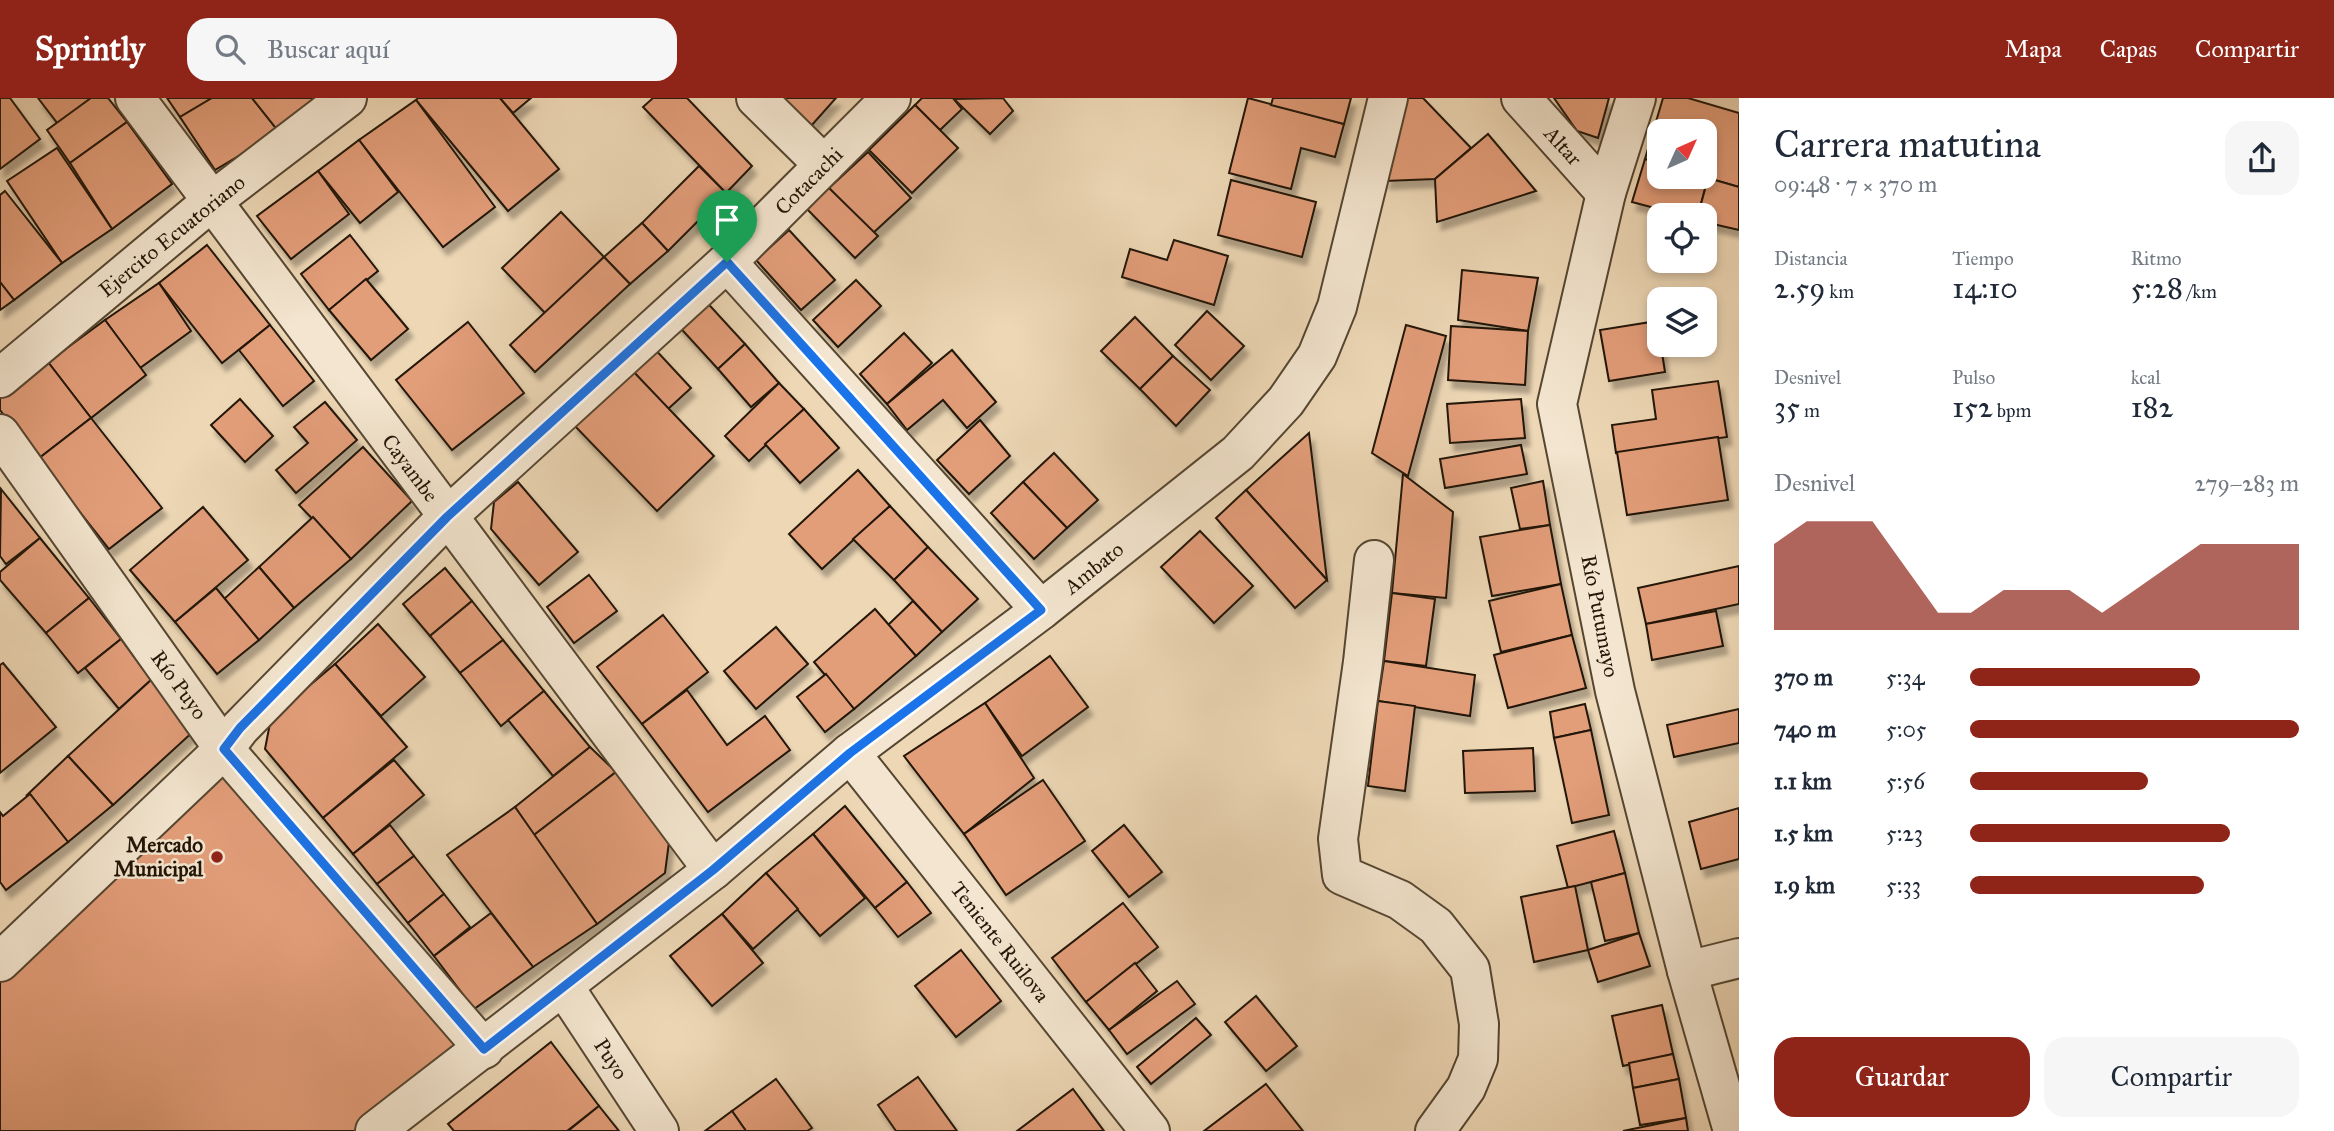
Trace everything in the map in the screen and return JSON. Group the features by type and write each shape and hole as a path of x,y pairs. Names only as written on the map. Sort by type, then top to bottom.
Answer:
{"street":[{"name":"Cayambe","path":"135,98 713,870"},
{"name":"Ejercito Ecuatoriano","path":"0,378 211,202 347,98"},
{"path":"756,98 824,165"},
{"name":"Cotacachi","path":"6,944 224,749 240,728 447,517 727,262 891,98"},
{"name":"Ambato","path":"375,1131 713,870 850,753 1041,610 1238,453 1286,401 1317,356 1337,307 1388,98"},
{"name":"Altar","path":"1521,98 1606,193"},
{"name":"Río Putumayo","path":"1636,98 1606,193 1557,404 1615,691 1687,971 1733,1131"},
{"path":"727,262 1041,610"},
{"name":"Río Puyo","path":"0,435 224,749 484,1049"},
{"path":"1374,559 1363,662 1338,839 1342,875 1400,900 1436,926 1470,969 1479,1024 1478,1059 1466,1088 1435,1131"},
{"name":"Teniente Ruilova","path":"850,753 1150,1131"},
{"path":"1687,971 1739,958"},
{"name":"Puyo","path":"564,987 659,1131"}],"building":[{"path":"0,98 10,98 40,139 0,169"},
{"path":"38,98 91,98 58,124"},
{"path":"91,98 108,98 127,122 70,163 47,130"},
{"path":"167,98 212,98 180,117"},
{"path":"212,98 252,98 279,132 215,170 180,117"},
{"path":"252,98 321,98 279,132"},
{"path":"500,98 559,169 508,211 416,100"},
{"path":"500,98 531,98 513,113"},
{"path":"653,98 687,98 752,166 726,193 643,107"},
{"path":"783,98 836,98 811,126"},
{"path":"922,98 953,98 962,109 940,130 915,105"},
{"path":"1003,98 1013,111 990,134 954,99"},
{"path":"1248,98 1344,124 1335,157 1301,148 1291,189 1229,173"},
{"path":"1273,98 1351,98 1344,124 1271,105"},
{"path":"1407,98 1423,98 1471,148 1435,179 1385,181"},
{"path":"1554,98 1609,98 1598,138 1577,131"},
{"path":"1663,98 1688,98 1739,113 1739,187 1717,181 1717,119 1657,119"},
{"path":"416,100 495,207 443,247 359,140"},
{"path":"915,105 958,148 912,193 869,150"},
{"path":"127,122 172,184 112,229 70,163"},
{"path":"1488,134 1536,191 1437,222 1435,179"},
{"path":"359,140 398,192 360,223 318,171"},
{"path":"57,148 112,229 62,263 7,181"},
{"path":"868,152 911,198 872,234 829,188"},
{"path":"1645,159 1647,189 1705,189 1701,203 1647,203 1647,206 1632,202"},
{"path":"699,166 726,193 668,251 642,223"},
{"path":"318,171 349,214 291,259 257,216"},
{"path":"1231,180 1316,202 1302,257 1218,235"},
{"path":"1717,181 1739,187 1739,230 1717,225 1717,203 1701,203 1705,189 1717,189"},
{"path":"829,188 878,236 855,258 807,209"},
{"path":"5,191 62,263 14,300 0,282 0,195"},
{"path":"561,212 604,257 546,314 502,268"},
{"path":"642,223 668,251 630,284 604,257"},
{"path":"789,230 835,280 801,310 756,260"},
{"path":"350,235 378,271 329,310 301,274"},
{"path":"1174,240 1228,256 1214,305 1122,277 1130,249 1167,260"},
{"path":"207,245 270,325 222,363 159,283"},
{"path":"604,257 630,284 535,372 510,345"},
{"path":"1462,270 1538,278 1528,331 1458,320"},
{"path":"366,279 408,329 371,360 329,310"},
{"path":"856,280 881,306 838,347 813,320"},
{"path":"0,282 14,300 0,310"},
{"path":"159,283 191,331 140,368 105,320"},
{"path":"701,296 745,344 718,369 674,321"},
{"path":"1207,311 1244,346 1211,380 1175,345"},
{"path":"1135,317 1173,356 1140,389 1101,351"},
{"path":"105,320 146,375 91,418 48,362"},
{"path":"468,322 524,393 452,450 396,380"},
{"path":"1647,323 1647,357 1663,357 1665,372 1609,381 1600,330"},
{"path":"270,325 314,381 283,406 239,350"},
{"path":"1406,325 1446,336 1408,476 1372,453"},
{"path":"1451,326 1528,331 1525,385 1448,380"},
{"path":"904,333 932,363 887,404 860,374"},
{"path":"745,344 779,383 751,407 718,369"},
{"path":"652,346 691,388 668,409 629,367"},
{"path":"952,350 996,402 967,428 943,400 907,430 887,404"},
{"path":"1173,356 1210,390 1176,426 1140,389"},
{"path":"48,362 91,418 38,459 0,410 0,397"},
{"path":"629,367 714,456 657,511 572,423"},
{"path":"1718,381 1727,437 1616,453 1612,425 1656,419 1652,390"},
{"path":"779,383 804,409 749,461 725,436"},
{"path":"240,399 273,436 245,462 211,425"},
{"path":"1521,399 1525,438 1450,443 1447,404"},
{"path":"325,402 357,440 296,493 276,470 308,443 294,427"},
{"path":"804,409 839,448 800,483 765,444"},
{"path":"91,418 162,508 109,549 38,459"},
{"path":"980,420 1010,456 969,494 937,460"},
{"path":"1309,433 1327,580 1246,490"},
{"path":"1718,437 1728,500 1627,515 1617,452"},
{"path":"1521,445 1527,474 1445,488 1440,459"},
{"path":"363,447 412,501 351,559 299,505"},
{"path":"1054,453 1098,500 1067,528 1023,482"},
{"path":"858,470 890,506 822,569 789,534"},
{"path":"1403,474 1453,512 1446,598 1392,593"},
{"path":"1543,481 1550,525 1520,529 1511,488"},
{"path":"518,482 578,552 539,585 491,529 494,502"},
{"path":"1023,482 1067,528 1034,559 991,513"},
{"path":"1,489 40,538 6,564 0,556"},
{"path":"1246,490 1327,580 1295,608 1216,518"},
{"path":"890,506 928,547 894,580 853,539"},
{"path":"203,507 248,560 175,622 130,570"},
{"path":"313,517 351,559 294,608 259,567"},
{"path":"1550,525 1561,584 1492,596 1480,537"},
{"path":"1200,531 1253,586 1214,623 1161,567"},
{"path":"40,538 89,598 46,633 0,580 0,572"},
{"path":"928,547 978,599 942,632 894,580"},
{"path":"1739,566 1739,604 1646,624 1638,588"},
{"path":"259,567 294,608 259,640 223,600"},
{"path":"445,568 472,601 430,636 403,604"},
{"path":"589,575 617,611 574,643 547,607"},
{"path":"1561,584 1572,635 1501,652 1489,601"},
{"path":"216,588 259,640 217,674 175,622"},
{"path":"1392,593 1435,599 1426,666 1384,661"},
{"path":"89,598 121,639 78,673 46,633"},
{"path":"472,601 503,640 460,673 430,636"},
{"path":"913,601 942,632 916,656 887,626"},
{"path":"875,609 916,656 854,709 814,662"},
{"path":"1716,611 1723,646 1652,660 1646,624"},
{"path":"663,615 708,672 642,724 597,667"},
{"path":"378,624 425,677 381,716 335,664"},
{"path":"776,627 808,664 756,709 724,671"},
{"path":"1572,635 1586,688 1508,708 1494,655"},
{"path":"121,639 151,680 119,709 85,668"},
{"path":"503,640 544,691 501,726 460,673"},
{"path":"1050,656 1088,707 1022,756 985,703"},
{"path":"1384,661 1475,675 1470,716 1378,701"},
{"path":"3,663 56,727 0,773 0,665"},
{"path":"335,664 407,747 323,818 265,749 271,718"},
{"path":"826,674 854,709 825,732 797,697"},
{"path":"151,680 196,729 113,805 68,756"},
{"path":"687,690 727,745 765,716 790,750 708,812 642,724"},
{"path":"544,691 590,747 553,776 508,720"},
{"path":"1378,701 1415,706 1405,791 1368,786"},
{"path":"985,703 1034,778 964,834 904,756"},
{"path":"1585,704 1591,730 1554,738 1550,712"},
{"path":"1739,709 1739,743 1674,757 1667,725"},
{"path":"1591,730 1609,815 1572,823 1554,738"},
{"path":"590,747 616,772 534,835 515,807"},
{"path":"1533,748 1535,791 1465,793 1463,751"},
{"path":"68,756 113,805 68,842 30,794 26,796"},
{"name":"Mercado Municipal","path":"223,760 472,1047 360,1131 0,1131 0,979"},
{"path":"394,760 424,795 353,854 323,818"},
{"path":"616,772 669,842 665,873 597,924 534,835"},
{"path":"1043,780 1085,841 1006,895 964,834"},
{"path":"30,794 68,842 6,890 0,882 0,812 3,816"},
{"path":"845,806 907,882 875,908 813,834"},
{"path":"515,807 597,924 533,967 447,855"},
{"path":"1739,808 1739,859 1701,869 1689,822"},
{"path":"390,825 414,856 377,884 353,854"},
{"path":"1124,825 1162,872 1129,897 1092,851"},
{"path":"1614,831 1625,873 1568,888 1557,846"},
{"path":"813,834 865,898 820,936 766,873"},
{"path":"414,856 444,894 408,923 377,884"},
{"path":"766,873 798,909 753,949 722,914"},
{"path":"1625,873 1639,933 1605,941 1591,882"},
{"path":"907,882 931,913 898,937 875,908"},
{"path":"1575,886 1588,950 1534,962 1521,897"},
{"path":"444,894 470,927 434,956 408,923"},
{"path":"1123,903 1158,947 1086,1002 1052,958"},
{"path":"491,913 533,967 474,1009 434,956"},
{"path":"722,914 763,963 712,1006 670,956"},
{"path":"1639,933 1650,966 1598,982 1588,950"},
{"path":"961,950 1001,1001 956,1037 915,986"},
{"path":"1135,963 1157,991 1109,1030 1086,1002"},
{"path":"1177,981 1195,1004 1127,1054 1109,1030"},
{"path":"1256,996 1297,1046 1266,1071 1225,1022"},
{"path":"1662,1005 1673,1054 1623,1066 1612,1016"},
{"path":"1196,1018 1211,1035 1151,1084 1137,1067"},
{"path":"551,1042 599,1106 567,1131 454,1131 448,1124"},
{"path":"1673,1054 1679,1079 1633,1088 1629,1063"},
{"path":"918,1077 957,1131 896,1131 878,1105"},
{"path":"776,1079 812,1128 807,1131 746,1131 732,1111"},
{"path":"1679,1079 1686,1118 1640,1125 1633,1088"},
{"path":"1266,1084 1303,1131 1204,1131"},
{"path":"1073,1089 1104,1131 1017,1131"},
{"path":"599,1106 619,1131 568,1131"},
{"path":"732,1111 746,1131 705,1131"},
{"path":"1686,1118 1688,1131 1623,1131"}],"place":[{"name":"Mercado Municipal","path":"217,857"}],"route":[{"path":"727,262 1041,610 850,753 713,870 484,1049 224,749 240,728 447,517 727,262"}]}
